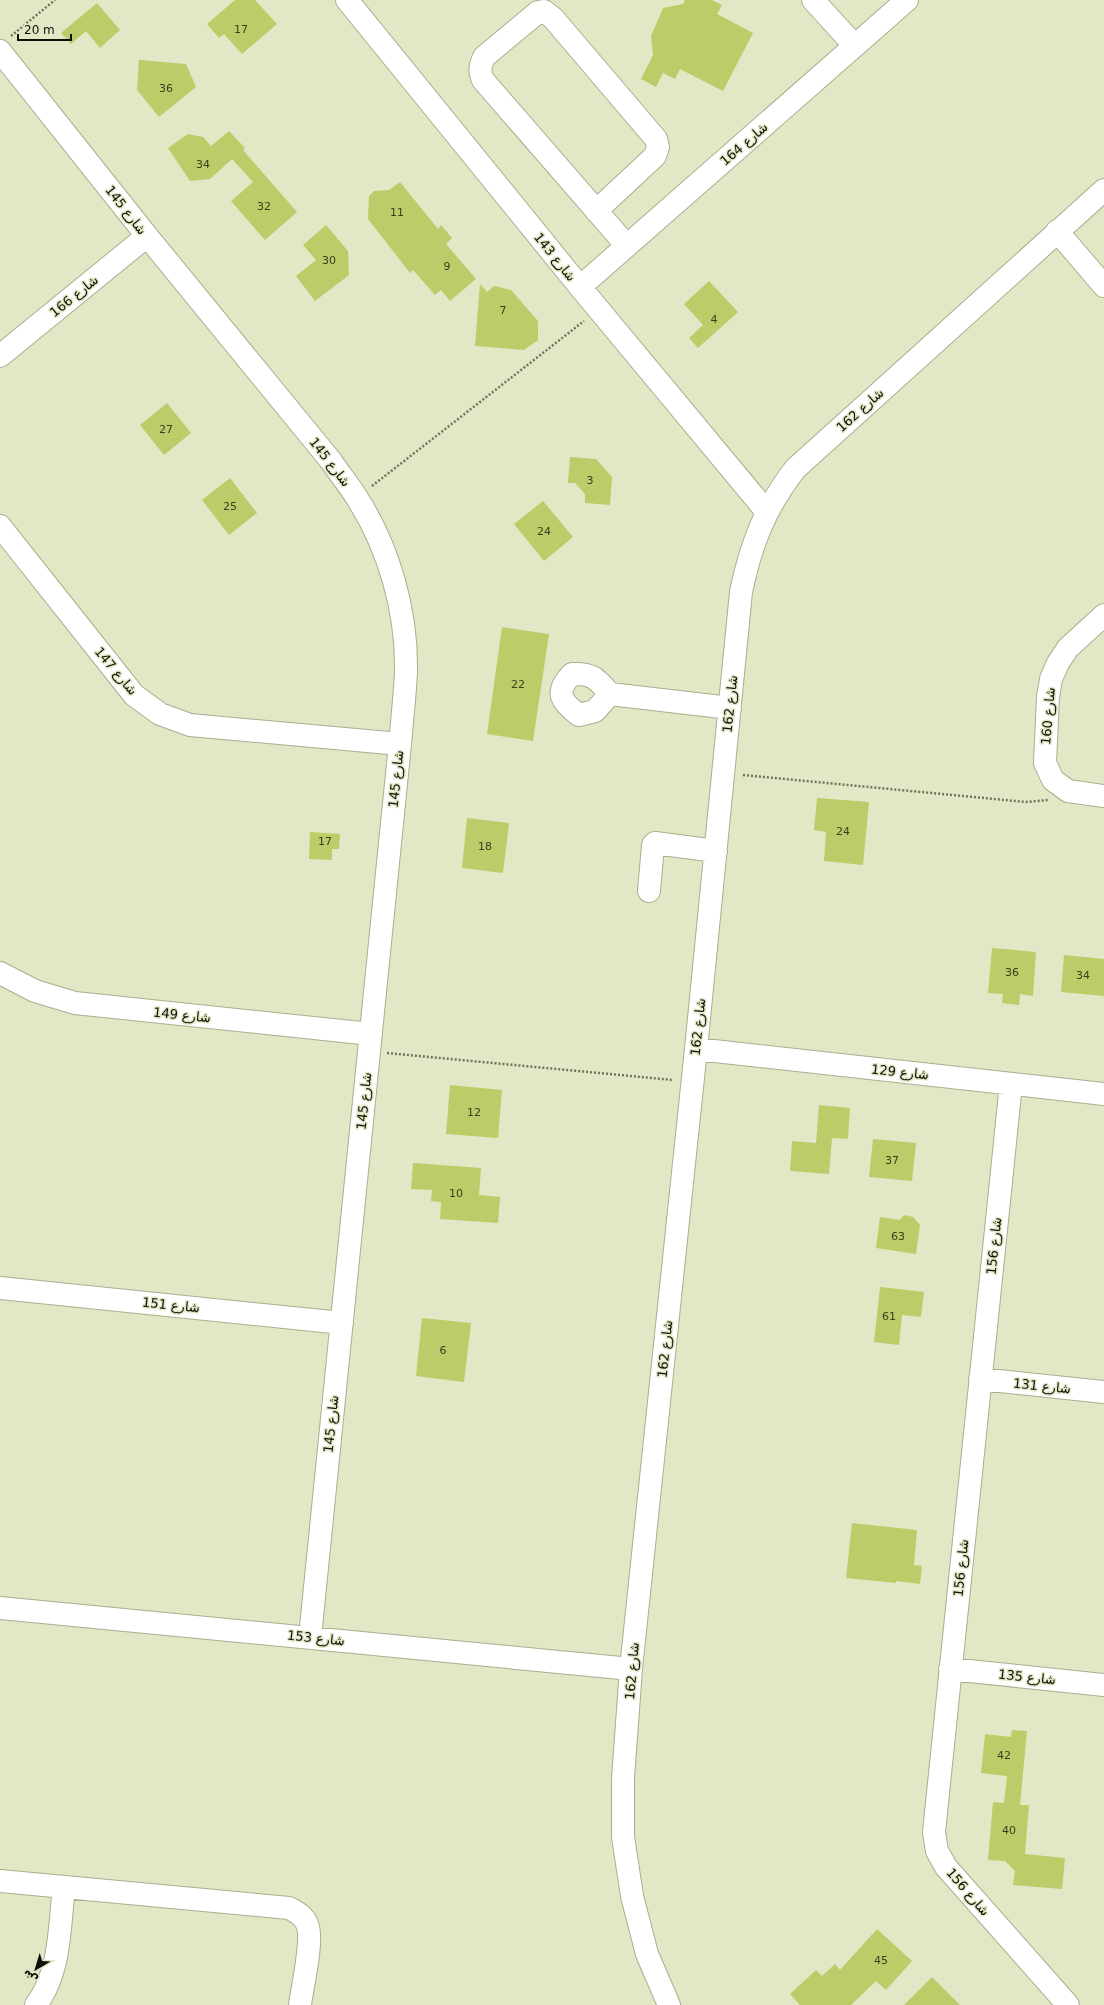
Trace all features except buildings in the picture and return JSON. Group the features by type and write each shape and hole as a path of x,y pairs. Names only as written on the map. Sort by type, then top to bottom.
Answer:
{"street":[{"name":"شارع 143","path":"347,0 598,310 767,512"},
{"path":"813,0 855,46"},
{"name":"شارع 164","path":"580,287 907,0"},
{"path":"596,211 655,156 658,147 656,139 549,14 538,12 484,57 480,64 482,80 488,86 596,211 627,246"},
{"name":"شارع 145","path":"3,46 147,236 331,461 358,498 381,545 394,581 403,625 406,671 400,744 310,1637"},
{"name":"شارع 162","path":"669,2005 647,1954 632,1896 623,1837 623,1778 631,1669 693,1082 741,592 749,558 767,512 780,490 796,469 1104,190"},
{"path":"1057,231 1104,286"},
{"name":"شارع 166","path":"0,356 147,236"},
{"name":"شارع 147","path":"0,526 134,695 160,714 190,725 400,744"},
{"name":"شارع 160","path":"1068,791 1053,780 1045,764 1048,697 1051,679 1058,663 1068,648 1104,615"},
{"path":"610,694 730,708"},
{"path":"1068,791 1104,796"},
{"path":"649,891 653,846 655,843 716,851"},
{"name":"شارع 149","path":"0,973 36,991 75,1003 370,1043"},
{"name":"شارع 129","path":"696,1049 1104,1094"},
{"name":"شارع 156","path":"1011,1084 934,1832 937,1850 946,1868 1068,2005"},
{"name":"شارع 151","path":"0,1288 342,1323"},
{"name":"شارع 131","path":"980,1379 1104,1392"},
{"name":"شارع 153","path":"0,1608 631,1669"},
{"name":"شارع 135","path":"950,1669 1104,1685"},
{"path":"0,1881 289,1908 304,1917 310,1933 300,2005"},
{"path":"36,2005 49,1986 54,1970 64,1888"}],"path":[{"path":"3,46 55,0"},
{"path":"358,498 598,310"},
{"path":"723,773 1026,802 1048,800 1068,791"},
{"path":"370,1043 693,1082"}]}
